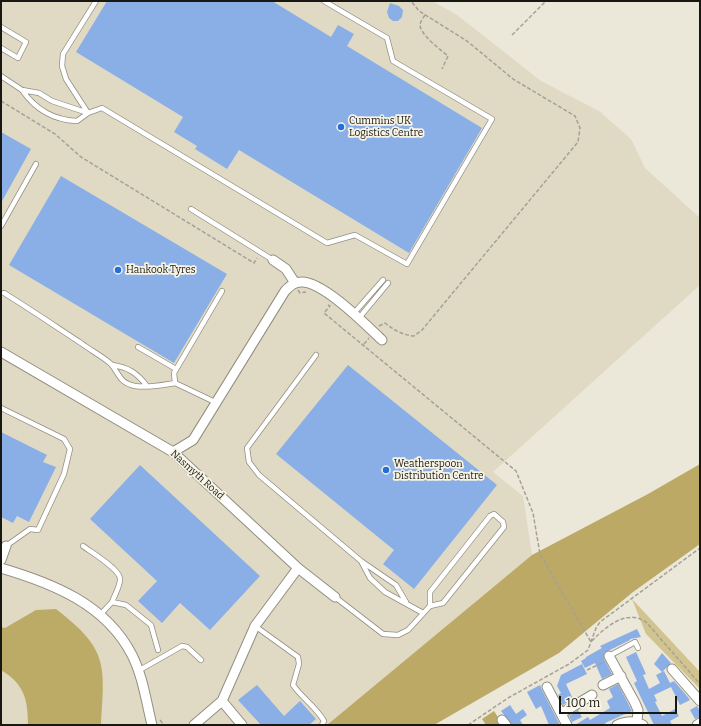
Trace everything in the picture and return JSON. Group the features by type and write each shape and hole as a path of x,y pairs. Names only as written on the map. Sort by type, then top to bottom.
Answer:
{"street":[{"path":"273,260 286,268 295,283"},
{"path":"173,452 193,440 285,291 295,283 307,282 318,287 356,316 382,340"},
{"name":"Nasmyth Road","path":"1,352 173,452 298,568 335,597"},
{"path":"1,560 6,546"},
{"path":"1,568 60,589 80,599 100,615 121,637 132,655 138,671 152,725"},
{"path":"194,725 222,701 255,626 298,568"},
{"path":"610,657 638,710 640,723 629,721 617,725"},
{"path":"672,669 700,701"},
{"path":"603,685 621,676"},
{"path":"547,687 567,725"},
{"path":"562,713 592,695"},
{"path":"222,701 242,725"},
{"path":"696,725 700,723"}],"lane":[{"path":"88,113 66,79 62,66 63,54 96,1"},
{"path":"1,76 22,90 32,104 59,119 77,121 88,113 102,108 327,243 355,235 406,264 492,119 393,61 388,38 324,1"},
{"path":"1,27 26,42 18,58 1,48"},
{"path":"22,90 39,93 52,101 88,113"},
{"path":"1,226 36,164"},
{"path":"191,209 273,260"},
{"path":"356,316 382,280"},
{"path":"356,316 388,283"},
{"path":"175,383 173,377 176,369 222,290"},
{"path":"4,293 50,321 112,365 123,366 132,371 139,376 146,386"},
{"path":"138,347 176,369"},
{"path":"316,355 247,448 249,462 259,475 361,561 396,585 406,602"},
{"path":"112,365 116,374 128,383 135,386 175,383 217,403"},
{"path":"1,408 64,439 70,449 64,474 38,530 30,530 6,546"},
{"path":"335,597 383,634 398,635 408,630 430,606 443,603 504,527 503,522 494,514 490,516 430,592 430,606"},
{"path":"83,546 115,570 120,580 112,602 100,615"},
{"path":"361,561 370,578 385,592 406,602 423,613"},
{"path":"112,602 126,605 151,625 158,650"},
{"path":"255,626 298,657 299,664 293,685 298,693 319,712 324,721 322,725"},
{"path":"610,657 635,642 638,648"},
{"path":"138,671 182,646 187,647 201,660"}],"path":[{"path":"363,344 380,324 385,323 395,331 407,336 414,336 422,330 578,142 580,128 575,116 513,79 467,41 425,15 411,1"},
{"path":"512,35 546,1"},
{"path":"425,15 420,24 421,29 433,43 448,56 442,69"},
{"path":"1,101 55,134 81,157 254,263 257,258 262,261"},
{"path":"295,283 300,293 307,292"},
{"path":"324,301 330,306 324,313 516,471 533,513 540,554 575,618 591,642"},
{"path":"468,725 508,698 570,664 588,650 600,622 700,548"},
{"path":"591,642 599,633 621,619 632,616 641,618 700,684"},
{"path":"586,670 610,657"}],"shaded area":[{"path":"1,1 432,1 457,15 541,81 599,111 631,139 645,168 700,218 700,285 493,472 523,496 532,555 327,725 1,725"},
{"path":"700,464 700,544 633,592 559,653 434,725 327,725 532,555 648,494"},
{"path":"632,599 700,672 700,689 646,634"},
{"path":"56,609 86,635 100,659 103,687 101,725 28,725 26,700 23,693 15,681 1,670 1,627 5,628 36,610"},
{"path":"494,711 503,725 486,725 482,719"}],"building":[{"name":"Cummins UK Logistics Centre","path":"107,1 272,1 331,37 338,25 354,34 347,46 482,128 409,253 239,150 227,169 195,149 197,146 174,132 183,117 76,52"},
{"path":"390,3 399,6 403,10 402,17 398,21 393,21 389,18 387,12"},
{"path":"1,132 31,149 1,203"},
{"name":"Hankook Tyres","path":"61,176 227,274 174,363 9,265"},
{"name":"Weatherspoon Distribution Centre","path":"348,365 497,485 414,589 383,564 394,550 276,454"},
{"path":"1,432 47,455 43,462 56,467 29,522 17,516 13,523 1,517"},
{"path":"140,465 260,576 210,630 180,603 162,623 138,601 157,581 90,519"},
{"path":"637,629 641,637 630,639 604,653 604,659 612,674 602,679 595,663 585,668 581,661 602,648 600,646"},
{"path":"636,652 646,674 643,675 649,689 660,683 656,675 664,671 670,683 674,681 690,700 680,705 671,687 654,695 657,701 655,702 662,716 675,709 679,716 670,721 672,725 654,725 634,683 637,681 626,657"},
{"path":"662,653 671,663 662,672 654,664"},
{"path":"582,664 587,674 566,684 573,699 563,705 558,695 561,693 557,686 561,675"},
{"path":"618,684 632,711 605,723 606,725 575,725 588,717 590,720 610,708 607,701 613,697 609,689"},
{"path":"257,685 284,716 300,701 316,719 309,725 261,725 238,700"},
{"path":"540,685 560,725 549,725 541,706 536,709 527,692"},
{"path":"510,705 516,714 523,709 527,715 520,720 523,725 512,725 501,711"},
{"path":"697,706 700,711 700,717 695,719 690,710"},
{"path":"578,710 582,717 572,722 569,716"}],"place":[{"name":"Cummins UK Logistics Centre","path":"341,127"},
{"name":"Hankook Tyres","path":"118,270"},
{"name":"Weatherspoon Distribution Centre","path":"386,470"}]}
